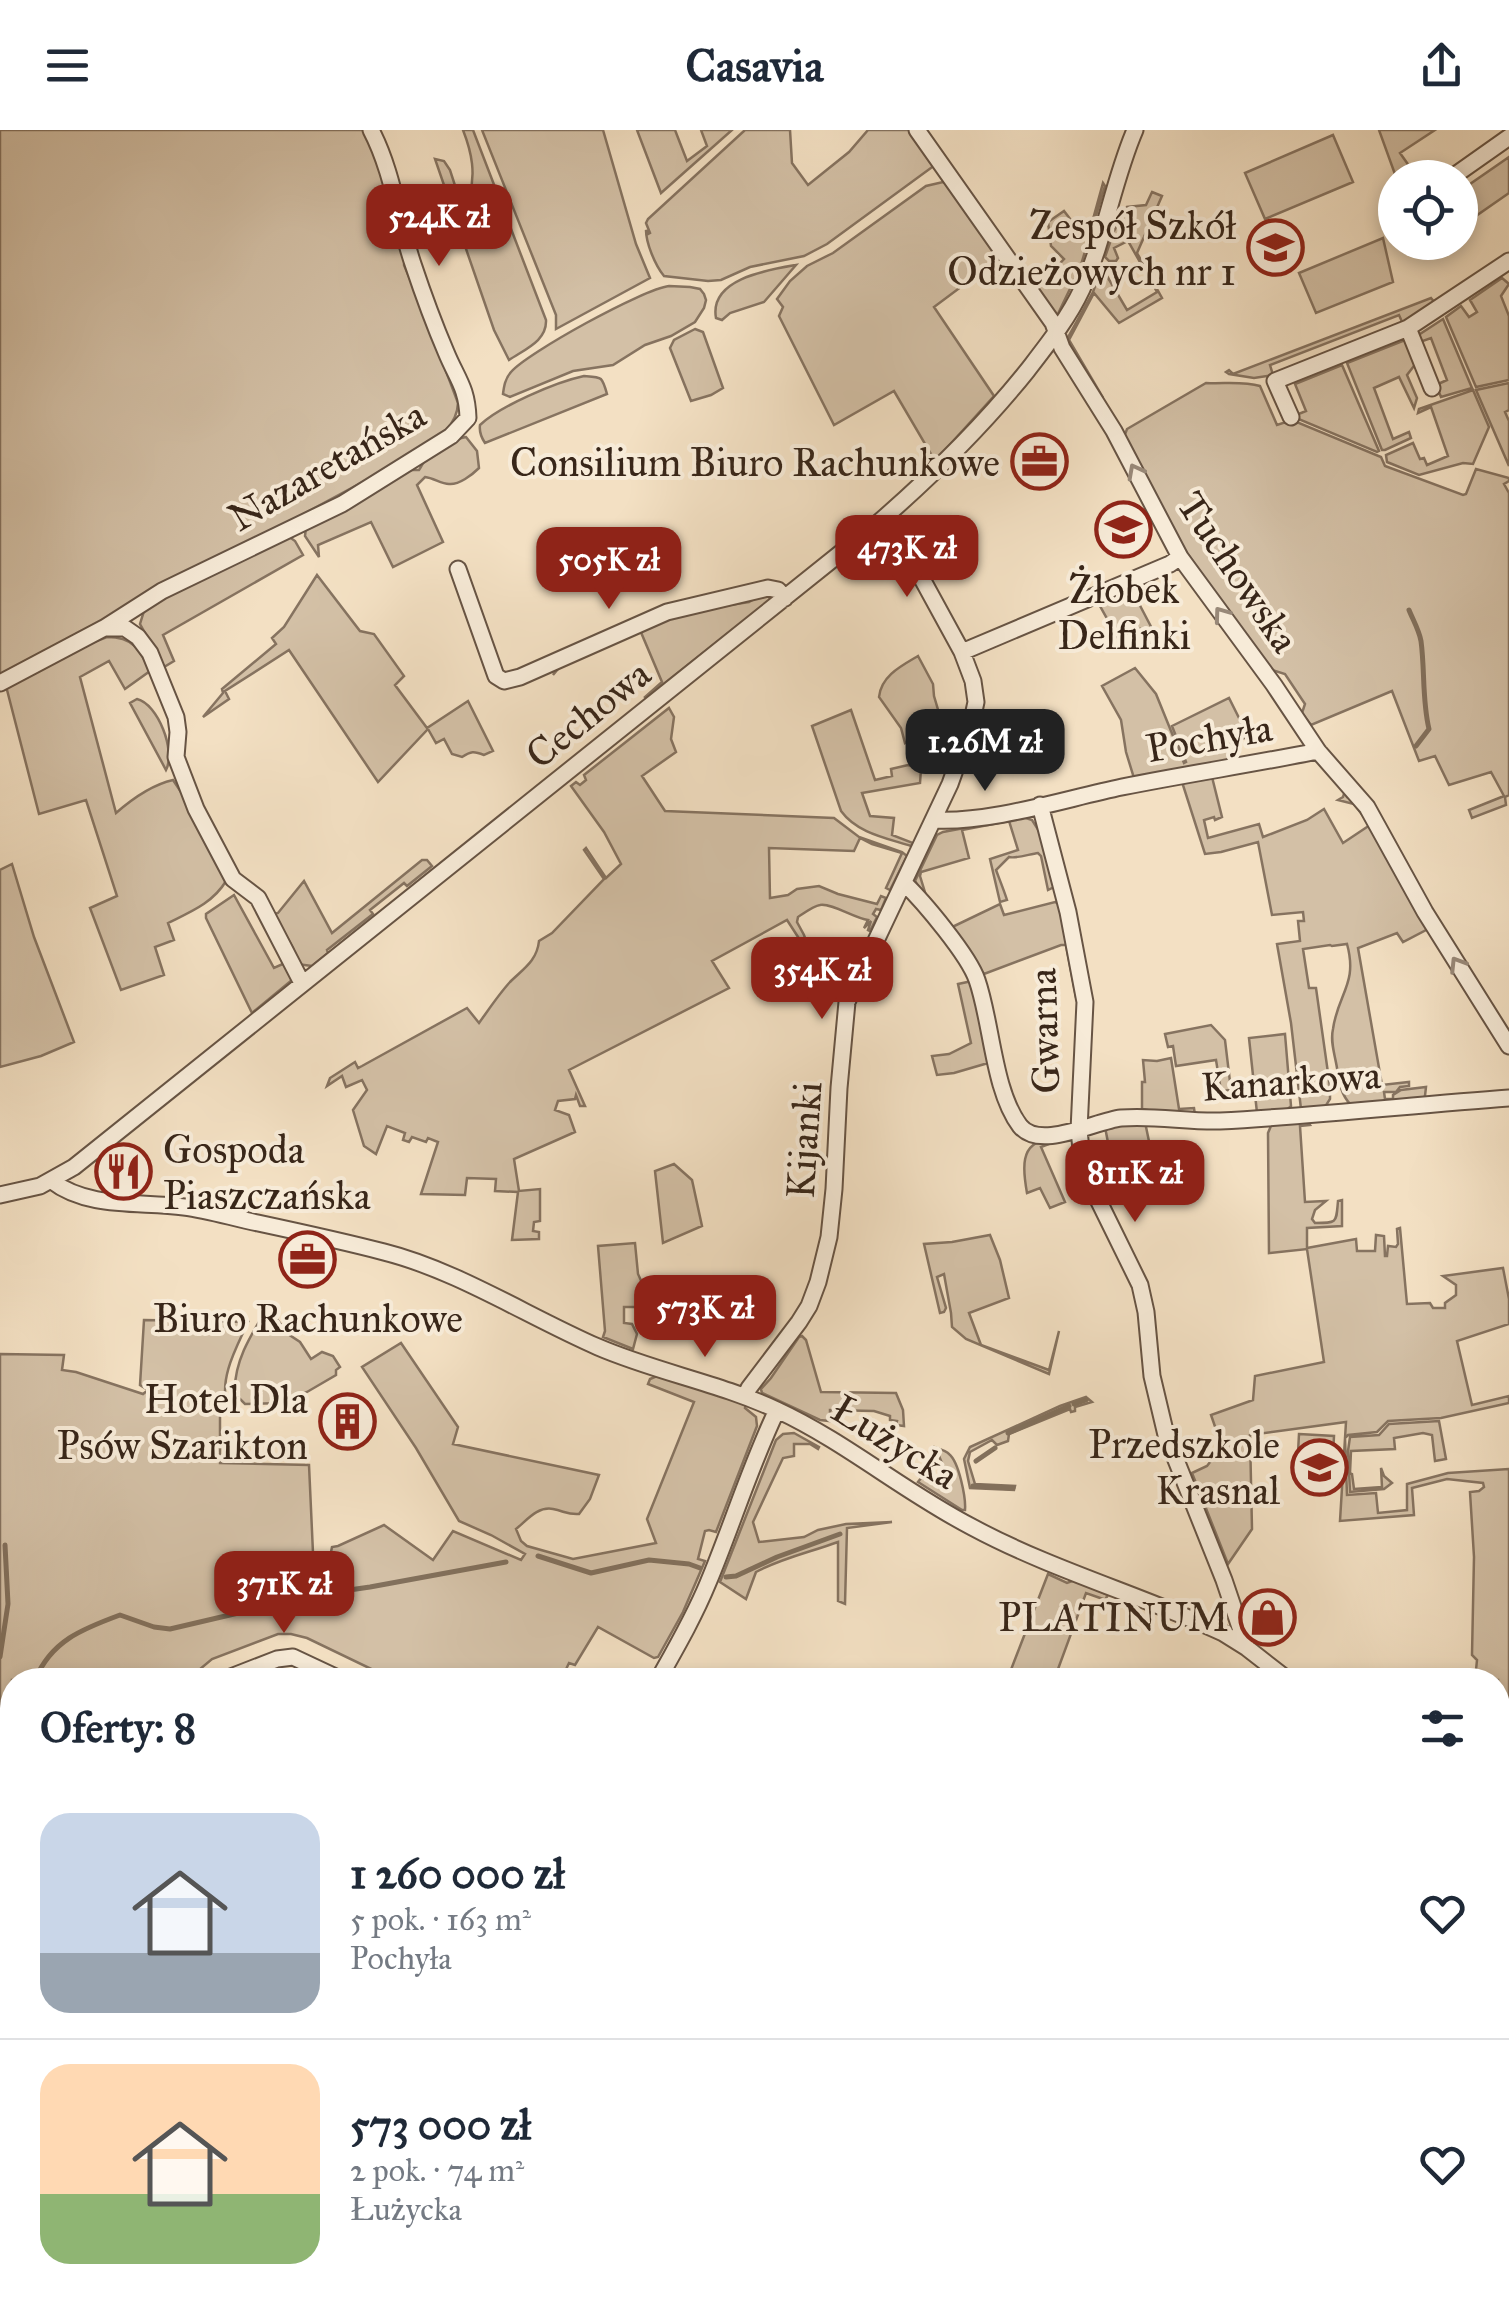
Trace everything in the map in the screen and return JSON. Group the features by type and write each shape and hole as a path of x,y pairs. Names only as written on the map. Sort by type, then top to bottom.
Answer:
{"street":[{"name":"Nazaretańska","path":"0,683 104,628 162,591 342,504 450,436 468,418 463,385 447,355 412,262 390,178 371,130"},
{"name":"Tuchowska","path":"917,130 1053,323 1062,348 1116,433 1180,557 1318,751 1367,807 1425,912 1509,1046"},
{"name":"Cechowa","path":"0,1195 52,1182 74,1168 930,478 980,427 1056,334 1082,290 1135,130"},
{"path":"1476,160 1509,137"},
{"path":"1290,417 1275,382 1408,328 1508,265"},
{"path":"1408,328 1432,388"},
{"path":"878,523 908,555 962,652 1180,557"},
{"path":"458,569 496,676 504,681 520,678 677,609 768,588 778,590 785,598"},
{"path":"104,628 126,628 150,654 176,717 176,757 196,809 233,880 258,898 302,984"},
{"name":"Kijanki","path":"745,1396 800,1322 818,1282 829,1237 848,1002 950,784 971,725 976,702 962,652"},
{"name":"Pochyła","path":"934,820 993,816 1179,775 1318,751"},
{"name":"Gwarna","path":"1040,805 1068,912 1085,1002 1078,1130 1083,1169 1140,1285 1152,1376 1166,1435 1247,1648"},
{"name":"Kanarkowa","path":"904,883 973,970 1001,1079 1020,1126 1027,1133 1041,1137 1142,1117 1214,1121 1509,1098"},
{"name":"Łużycka","path":"52,1182 98,1200 185,1207 405,1258 438,1270 598,1347 777,1410 820,1431 936,1508 1000,1542 1223,1633 1273,1668"},
{"path":"665,1668 708,1584 777,1410"},
{"path":"1223,1633 1234,1631 1238,1622"},
{"path":"254,1668 293,1657 316,1668"}],"shaded area":[{"path":"0,130 365,130 375,151 405,256 404,265 458,403 447,429 409,457 0,678"},
{"path":"463,130 473,130 546,320 539,339 509,360 494,330 435,159 444,161 450,170 460,201 469,198 472,164"},
{"path":"482,130 603,130 636,244 650,278 556,329 556,315"},
{"path":"637,130 675,130 687,161 707,146 701,130 732,130 661,193"},
{"path":"745,130 790,130 792,163 808,185 849,152 868,130 913,130 935,165 827,244 804,256 750,267 721,280 664,276 648,241 648,219"},
{"path":"1379,130 1435,130 1400,153 1405,160 1390,160"},
{"path":"1333,135 1353,182 1265,219 1245,173"},
{"path":"1509,157 1509,193 1478,215 1478,179"},
{"path":"943,182 1001,257 934,307 994,396 935,461 894,391 834,425 779,316 783,307 777,299 807,266 833,253 926,186"},
{"path":"1103,183 1080,268 1056,318 1036,289 1064,259 1051,246 1048,222 1064,211 1087,241"},
{"path":"1152,192 1162,196 1137,253 1162,298 1119,323 1094,293 1069,340 1100,396 1066,341 1099,275 1107,276 1127,310 1157,292 1128,241 1114,248 1116,261 1105,257 1127,207 1146,205"},
{"path":"1378,240 1378,260 1388,260 1393,282 1316,313 1299,273"},
{"path":"796,265 764,302 730,313 722,320 716,318 721,294 731,285 756,274"},
{"path":"1502,278 1509,284 1501,296 1509,316 1509,380 1476,387 1446,317 1461,306 1469,317 1477,312 1470,300"},
{"path":"669,286 700,289 704,294 704,308 695,322 613,365 573,371 510,397 503,394 511,372 539,351 612,310"},
{"path":"1431,298 1435,303 1403,324 1399,315 1270,365 1273,375 1254,378 1229,374 1226,372 1233,374"},
{"path":"1443,319 1472,388 1441,397 1436,385 1447,380 1431,338 1420,342 1417,336"},
{"path":"695,329 703,332 723,388 691,401 670,348 674,340"},
{"path":"1405,340 1417,362 1407,375 1417,398 1414,408 1399,377 1374,388 1393,439 1409,432 1411,438 1382,450 1347,363"},
{"path":"1342,365 1377,452 1296,418 1306,411 1295,384"},
{"path":"584,376 600,379 607,394 485,443 480,425 489,418 529,396"},
{"path":"1206,383 1260,386 1277,425 1292,420 1381,457 1385,466 1463,495 1476,469 1509,478 1504,484 1509,493 1506,805 1472,818 1469,810 1504,796 1491,772 1449,785 1435,756 1419,761 1392,691 1311,725 1302,713 1305,704 1285,674 1272,670 1248,640 1185,550 1124,437 1127,429"},
{"path":"1509,383 1509,410 1505,412 1509,421 1509,466 1476,390"},
{"path":"1473,390 1489,427 1473,464 1419,475 1387,462 1386,455 1413,443 1427,465 1448,456 1431,407 1418,413 1419,409"},
{"path":"466,437 477,451 479,468 457,483 446,484 425,477 417,485 443,542 393,567 371,522 318,545 319,557 305,536 306,527 408,470 419,470 436,450"},
{"path":"288,536 303,555 163,635 174,661 164,667 140,624 144,611 161,597"},
{"path":"317,575 360,631 374,634 404,676 395,685 427,728 468,701 493,751 462,757 452,754 444,739 436,743 428,729 378,782 289,650 225,691 229,699 203,717 223,693 222,689 276,644 272,638 284,627"},
{"path":"1143,587 1145,590 1135,596 1158,640 1150,645 1140,629 1119,640 1100,606"},
{"path":"762,594 770,597 769,601 646,698 662,682 640,630 563,663 553,675 562,662 678,613 749,602"},
{"path":"107,637 123,639 134,646 150,671 125,689 109,661 80,677 116,813 142,793 173,780 226,881 208,901 168,923 174,940 155,947 164,975 121,990 90,908 117,896 86,800 39,814 6,686"},
{"path":"918,656 933,684 942,723 956,721 954,728 920,733 905,743 901,728 879,697 888,677"},
{"path":"1135,668 1156,694 1184,763 1172,726 1229,698 1248,736 1230,746 1234,760 1134,778 1121,720 1102,686"},
{"path":"137,699 152,710 163,729 169,752 166,770 130,703"},
{"path":"669,708 674,717 671,739 676,752 642,776 665,811 834,818 859,837 902,852 907,856 890,890 886,888 902,853 860,838 854,851 769,848 770,898 819,886 877,904 881,896 886,898 881,910 876,909 873,914 877,917 870,931 871,921 864,928 868,920 831,906 814,907 798,917 797,922 813,960 787,920 712,961 729,988 569,1070 585,1106 580,1106 576,1095 575,1099 558,1101 555,1110 569,1115 575,1132 514,1159 519,1191 540,1189 540,1221 534,1222 533,1231 539,1232 539,1239 512,1240 518,1192 495,1191 496,1179 467,1178 465,1195 421,1194 438,1142 412,1137 409,1142 403,1140 405,1133 387,1126 376,1154 364,1146 353,1110 367,1090 362,1080 346,1087 342,1076 327,1086 330,1078 355,1062 358,1068 467,1008 479,1023 532,959 539,941 552,933 604,879 584,850 606,878 621,864 571,786 576,782 580,785 586,780 584,775"},
{"path":"851,710 875,780 892,776 891,769 908,765 921,769 920,783 862,793 870,816 894,818 892,835 913,843 911,846 864,830 841,811 812,726"},
{"path":"1212,777 1222,817 1204,820 1208,838 1259,824 1263,837 1324,809 1343,843 1370,825 1354,804 1338,800 1345,791 1371,821 1428,929 1403,942 1397,933 1358,948 1382,1085 1409,1082 1409,1086 1396,1092 1384,1092 1385,1099 1393,1099 1401,1090 1426,1087 1422,1099 1351,1105 1345,1097 1332,1034 1349,979 1350,958 1347,944 1330,945 1303,949 1309,988 1316,988 1330,1099 1325,1107 1301,1109 1277,944 1300,941 1298,921 1304,921 1303,912 1272,915 1258,842 1205,854 1182,782"},
{"path":"1023,817 1032,820 1039,831 1056,886 1048,890 1038,853 1009,857 996,870 1007,900 1000,902 990,859 1018,850 1009,821 962,830 969,858 921,872 928,902 915,881 937,835"},
{"path":"422,860 432,866 370,910 373,914 312,966 297,964 293,948 274,914 304,881 332,933"},
{"path":"12,864 34,937 74,1042 0,1067 0,870"},
{"path":"234,895 274,968 285,963 292,980 252,1013 206,918 206,914"},
{"path":"1000,904 1004,915 1060,904 1079,996 1076,997 1066,945 984,974 948,929"},
{"path":"972,981 988,1063 937,1075 932,1056 949,1054 971,1043 958,984"},
{"path":"1211,1025 1225,1040 1231,1090 1221,1091 1216,1060 1176,1066 1173,1046 1168,1047 1165,1034"},
{"path":"1285,1034 1291,1106 1287,1110 1257,1113 1249,1038"},
{"path":"1171,1058 1179,1109 1194,1108 1195,1115 1142,1109 1143,1060"},
{"path":"1307,1120 1310,1125 1300,1126 1305,1202 1326,1201 1315,1210 1312,1219 1323,1223 1334,1220 1338,1201 1342,1200 1342,1226 1307,1228 1307,1248 1356,1239 1357,1251 1375,1251 1376,1235 1384,1236 1387,1256 1388,1246 1398,1244 1400,1228 1407,1304 1430,1303 1433,1308 1445,1308 1445,1303 1456,1295 1456,1285 1443,1276 1503,1268 1509,1324 1457,1341 1472,1405 1509,1396 1509,1403 1441,1418 1388,1421 1377,1432 1345,1438 1346,1422 1250,1435 1252,1529 1228,1564 1192,1473 1225,1450 1219,1446 1211,1415 1253,1400 1255,1376 1324,1362 1307,1249 1269,1253 1268,1133 1273,1121"},
{"path":"1145,1122 1157,1180 1130,1183 1124,1156 1111,1158 1105,1127"},
{"path":"1048,1140 1049,1144 1041,1147 1065,1202 1050,1208 1040,1188 1027,1193 1024,1167 1032,1146"},
{"path":"674,1164 692,1180 702,1226 663,1243 655,1171"},
{"path":"990,1235 1009,1298 969,1313 981,1345 1049,1370 1059,1331 1049,1374 966,1339 952,1327 944,1274 937,1277 946,1308 940,1313 924,1244"},
{"path":"635,1243 638,1274 653,1307 624,1307 624,1323 632,1324 637,1334 633,1349 603,1337 598,1246"},
{"path":"268,1307 311,1359 322,1352 333,1356 340,1367 336,1375 283,1403 245,1404 235,1394 237,1371"},
{"path":"144,1320 248,1322 227,1373 227,1405 220,1405 220,1463 309,1465 313,1553 331,1552 332,1547 384,1525 433,1560 453,1531 521,1560 525,1554 459,1521 362,1367 401,1343 458,1427 453,1444 599,1475 579,1514 542,1510 516,1529 527,1546 573,1559 656,1543 647,1519 694,1402 648,1384 650,1379 657,1376 746,1404 745,1408 756,1417 757,1426 716,1532 705,1531 698,1559 705,1561 658,1657 598,1627 575,1665 569,1663 567,1668 369,1668 307,1638 278,1634 212,1659 201,1668 0,1668 0,1354 64,1355 62,1370 143,1394 148,1390 140,1385"},
{"path":"802,1336 821,1392 896,1393 904,1426 874,1411 830,1410 830,1421 820,1420 762,1393 761,1389"},
{"path":"1086,1397 1092,1402 1075,1407 1075,1411 1070,1409 1009,1434 1008,1441 997,1445 992,1440 970,1452 968,1461 975,1484 1015,1486 1014,1490 970,1488 964,1459 970,1447"},
{"path":"1439,1421 1446,1459 1435,1461 1432,1435 1423,1433 1394,1438 1395,1449 1351,1451 1354,1489 1382,1487 1381,1468 1392,1483 1384,1489 1350,1492 1348,1451 1350,1437 1379,1435 1389,1424"},
{"path":"794,1433 819,1447 794,1444 794,1456 783,1458 753,1522 759,1542 804,1537 846,1524 892,1522 847,1528 845,1604 838,1601 838,1542 756,1572 746,1599 720,1582 776,1440 783,1434"},
{"path":"1299,1434 1334,1436 1332,1473 1297,1471"},
{"path":"1345,1438 1347,1495 1376,1493 1378,1513 1407,1510 1407,1484 1448,1473 1509,1469 1509,1668 1476,1668 1477,1660 1472,1655 1474,1557 1470,1492 1479,1491 1483,1483 1447,1479 1412,1488 1414,1515 1340,1521"},
{"path":"934,1447 948,1453 956,1464 965,1510 918,1482 922,1477 936,1486 949,1480 939,1456 931,1452"},
{"path":"1048,1574 1067,1583 1075,1580 1108,1595 1103,1603 1103,1599 1086,1593 1058,1668 1012,1668"}],"waterway":[{"path":"1409,610 1421,641 1429,729 1416,746"},
{"path":"1074,1404 1086,1400"},
{"path":"1008,1433 1069,1406"},
{"path":"1188,1453 1207,1440"},
{"path":"976,1461 995,1448"},
{"path":"973,1486 1013,1488"},
{"path":"726,1577 840,1534"},
{"path":"0,1657 8,1604 5,1545"},
{"path":"538,1556 591,1573 649,1560 700,1568"},
{"path":"41,1668 69,1638 120,1615 170,1629 315,1595 506,1562"}],"place":[{"name":"Zespół Szkół Odzieżowych nr 1","path":"1275,248"},
{"name":"Consilium Biuro Rachunkowe","path":"1039,462"},
{"name":"Żłobek Delfinki","path":"1124,530"},
{"name":"Gospoda Piaszczańska","path":"124,1172"},
{"name":"Biuro Rachunkowe","path":"308,1259"},
{"name":"Hotel Dla Psów Szarikton","path":"347,1422"},
{"name":"Przedszkole Krasnal","path":"1319,1467"},
{"name":"PLATINUM","path":"1268,1617"}]}
